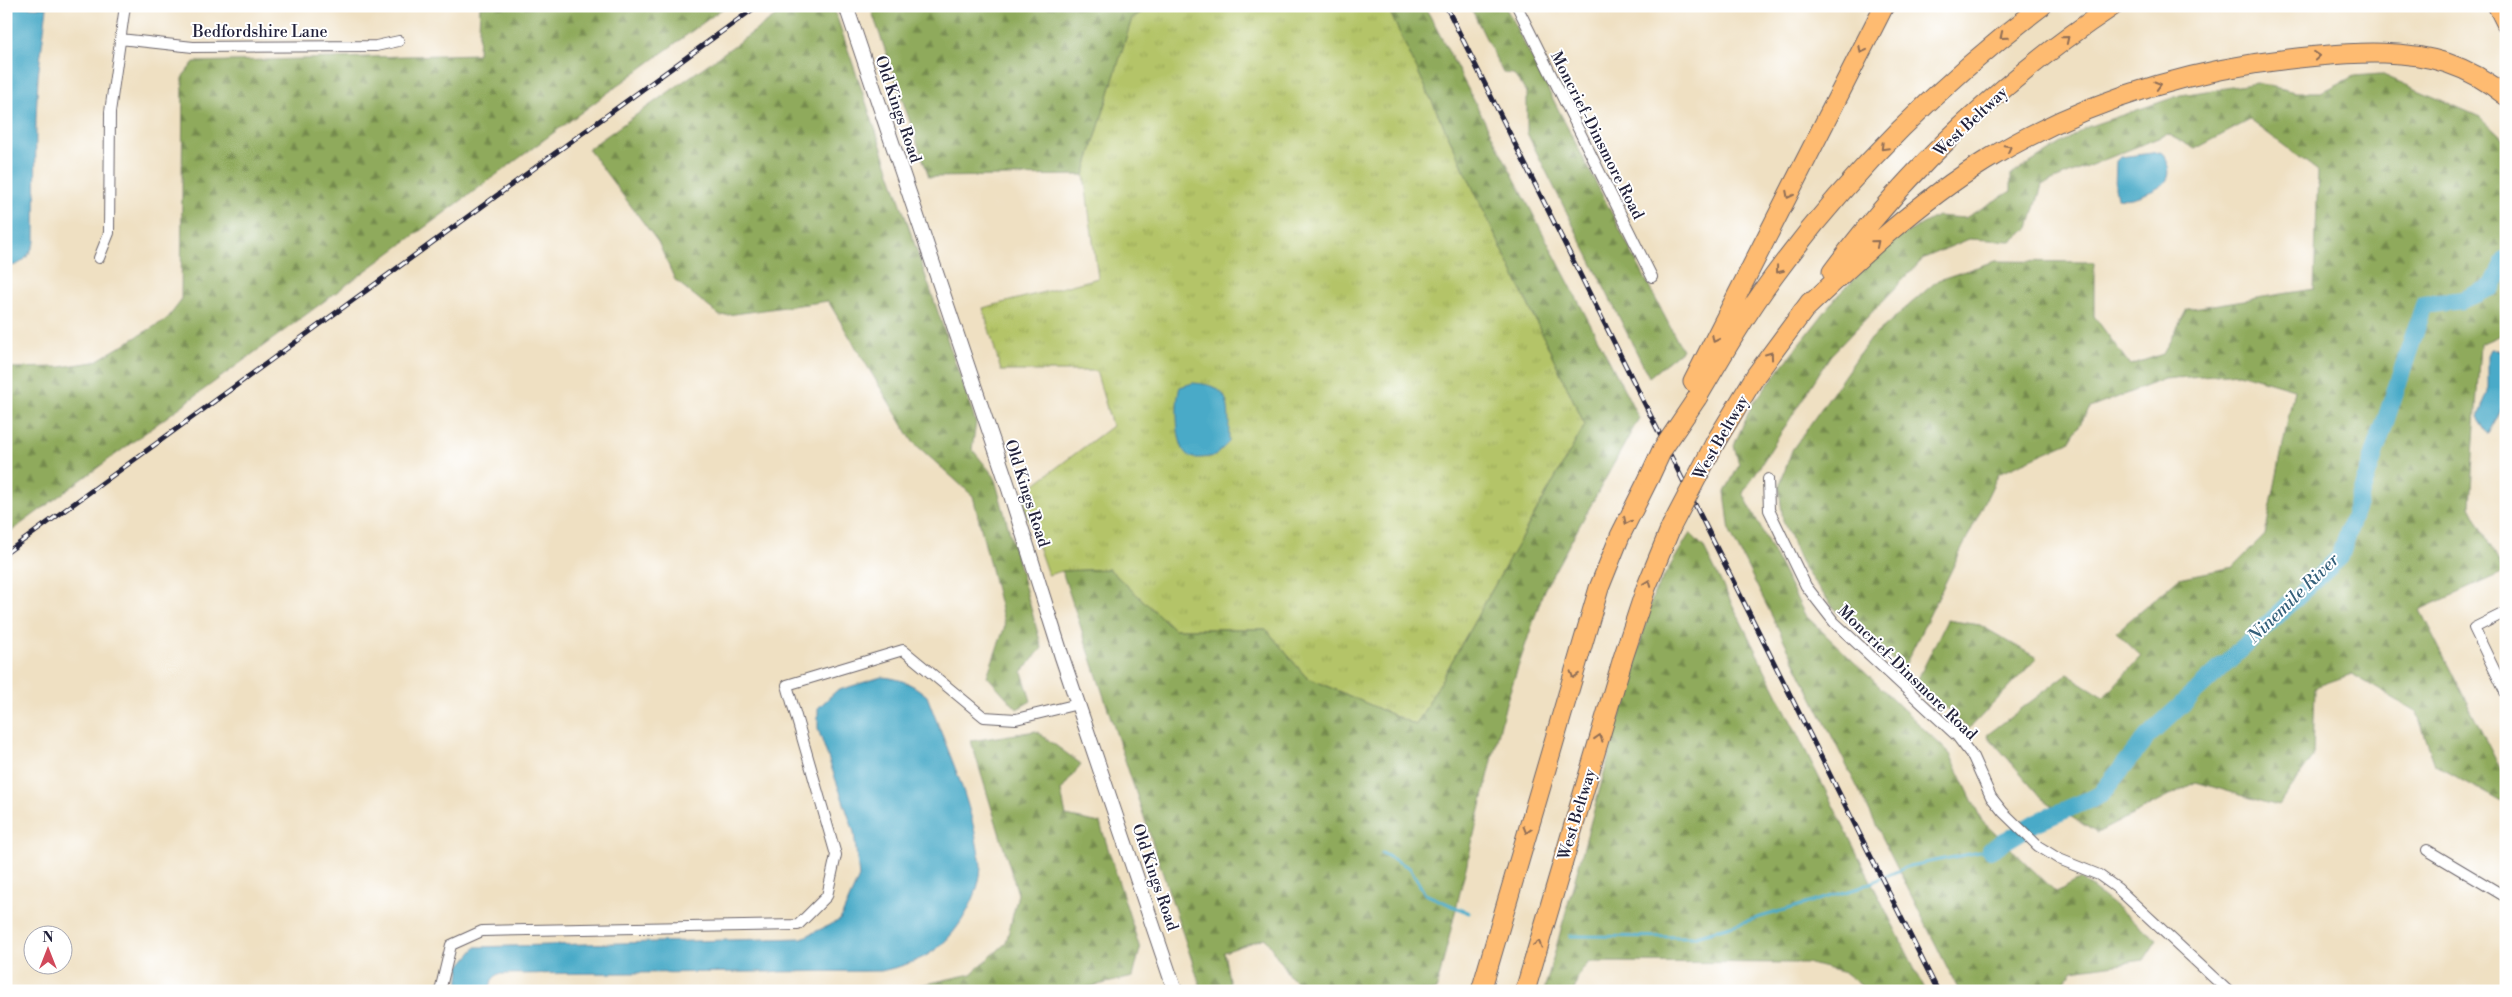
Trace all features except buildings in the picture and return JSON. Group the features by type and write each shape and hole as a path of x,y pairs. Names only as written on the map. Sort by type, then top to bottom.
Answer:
{"highway":[{"path":"1481,991 1599,588 1620,536 1662,450 1694,392 1884,6"},
{"path":"1694,392 1773,277 1857,174 1960,72 2042,6"},
{"name":"West Beltway","path":"1525,991 1623,658 1646,588 1671,527 1716,441 1756,375 1852,245 1921,167 1996,95 2077,30 2113,6"},
{"path":"2497,6 2506,24"},
{"path":"1802,312 1867,250 1927,200 1979,166 2058,121 2126,94 2186,77 2246,64 2339,54 2378,53 2423,58 2447,63 2476,76 2506,96"}],"street":[{"path":"99,258 109,233 110,112 126,6"},
{"name":"Old Kings Road","path":"846,6 1009,488 1078,704 1176,991"},
{"name":"Moncrief-Dinsmore Road","path":"1517,6 1652,277"},
{"name":"Bedfordshire Lane","path":"120,40 193,47 376,46 399,41"},
{"name":"Moncrief-Dinsmore Road","path":"1768,479 1769,510 1794,565 1818,604 1834,622 1957,736 1973,757 1991,797 2002,812 2038,846 2059,859 2100,875 2117,888 2228,991"},
{"path":"2505,691 2474,628 2506,612"},
{"path":"440,991 451,945 482,931 798,925 827,896 836,855 787,685 903,650 984,717 1016,718 1078,704"},
{"path":"2427,850 2506,896"}],"green space":[{"path":"480,6 726,6 6,535 6,368 60,367 94,362 167,319 181,301 183,76 194,62 478,54"},
{"path":"790,6 833,6 976,423 972,449 994,476 1042,648 1022,672 1031,701 1017,709 987,676 1005,626 973,496 913,442 828,301 720,316 675,280 658,242 588,149"},
{"path":"870,6 1152,6 1132,18 1084,175 929,177"},
{"path":"1152,6 1387,6 1585,425 1416,725 1306,677 1266,629 1174,629 1109,569 1062,571 1048,575 1020,495 1112,426 1096,371 1001,371 983,308 1098,278 1084,175 1132,18"},
{"path":"1387,6 1424,6 1639,418 1544,590 1506,703 1436,991 1310,991 1290,977 1265,938 1224,952 1231,991 1202,991 1062,571 1109,569 1174,629 1266,629 1306,677 1416,725 1585,425"},
{"path":"1470,6 1505,6 1682,350 1649,377 1527,133 1527,92 1513,74 1503,73"},
{"path":"2381,74 2480,117 2506,142 2506,333 2480,344 2470,506 2504,572 2420,610 2506,780 2506,804 2435,765 2417,712 2352,674 2315,687 2313,757 2278,806 2196,782 2097,833 2044,800 1987,735 2067,674 2104,697 2141,656 2116,632 2179,578 2233,567 2265,535 2294,389 2239,373 2164,379 2090,408 2069,442 1999,473 1903,669 1836,611 1805,570 1783,521 1779,487 1792,450 1870,339 1938,280 1995,261 2094,262 2094,316 2130,365 2163,354 2187,309 2314,289 2318,171 2250,120 2195,149 2168,134 2042,185 2029,228 2011,241 1969,239 1924,258 1830,356 1743,493 1805,615 1950,754 1982,821 2056,892 2081,879 2157,940 2144,960 2073,970 2063,982 2073,991 1959,991 1730,532 1725,492 1739,465 1734,445 1752,405 1838,295 1894,240 1937,216 1965,218 2011,191 2011,175 2087,127 2181,95 2257,83 2295,92 2322,92 2354,76"},
{"path":"1690,533 1703,546 1926,991 1868,991 1845,973 1806,963 1589,962 1578,976 1574,991 1544,991 1654,593"},
{"path":"1947,620 1980,625 2037,658 1969,729 1916,683"},
{"path":"1036,731 1081,764 1061,791 1066,816 1100,823 1140,949 1133,977 1071,991 673,991 908,988 971,974 1006,943 1018,894 971,741"}],"water":[{"path":"6,6 47,8 38,76 35,242 25,259 17,264 6,267"},
{"path":"2160,152 2165,155 2169,169 2169,175 2164,183 2154,190 2136,197 2117,198 2115,187 2116,161 2120,157"},
{"path":"2491,349 2506,351 2506,401 2489,434 2478,417 2488,391 2488,355"},
{"path":"1193,383 1216,388 1223,394 1226,401 1229,419 1229,442 1215,456 1195,458 1189,456 1184,452 1181,444 1177,424 1178,393 1180,387"},
{"path":"881,677 906,682 927,696 956,770 973,825 981,864 977,888 962,920 946,941 937,949 917,960 881,971 498,974 492,980 489,991 458,991 460,966 476,947 802,938 840,920 859,877 854,832 818,729 818,708 836,691"}],"waterway":[{"name":"Ninemile River","path":"1990,850 2035,823 2100,795 2148,736 2340,557 2424,305 2462,300 2492,287 2506,259"},
{"path":"1570,936 1693,937 1859,888 1909,866 1990,850"},
{"path":"1382,853 1410,868 1425,894 1469,913"}],"railway":[{"path":"6,553 757,6"},
{"path":"1446,6 1938,991"}]}
